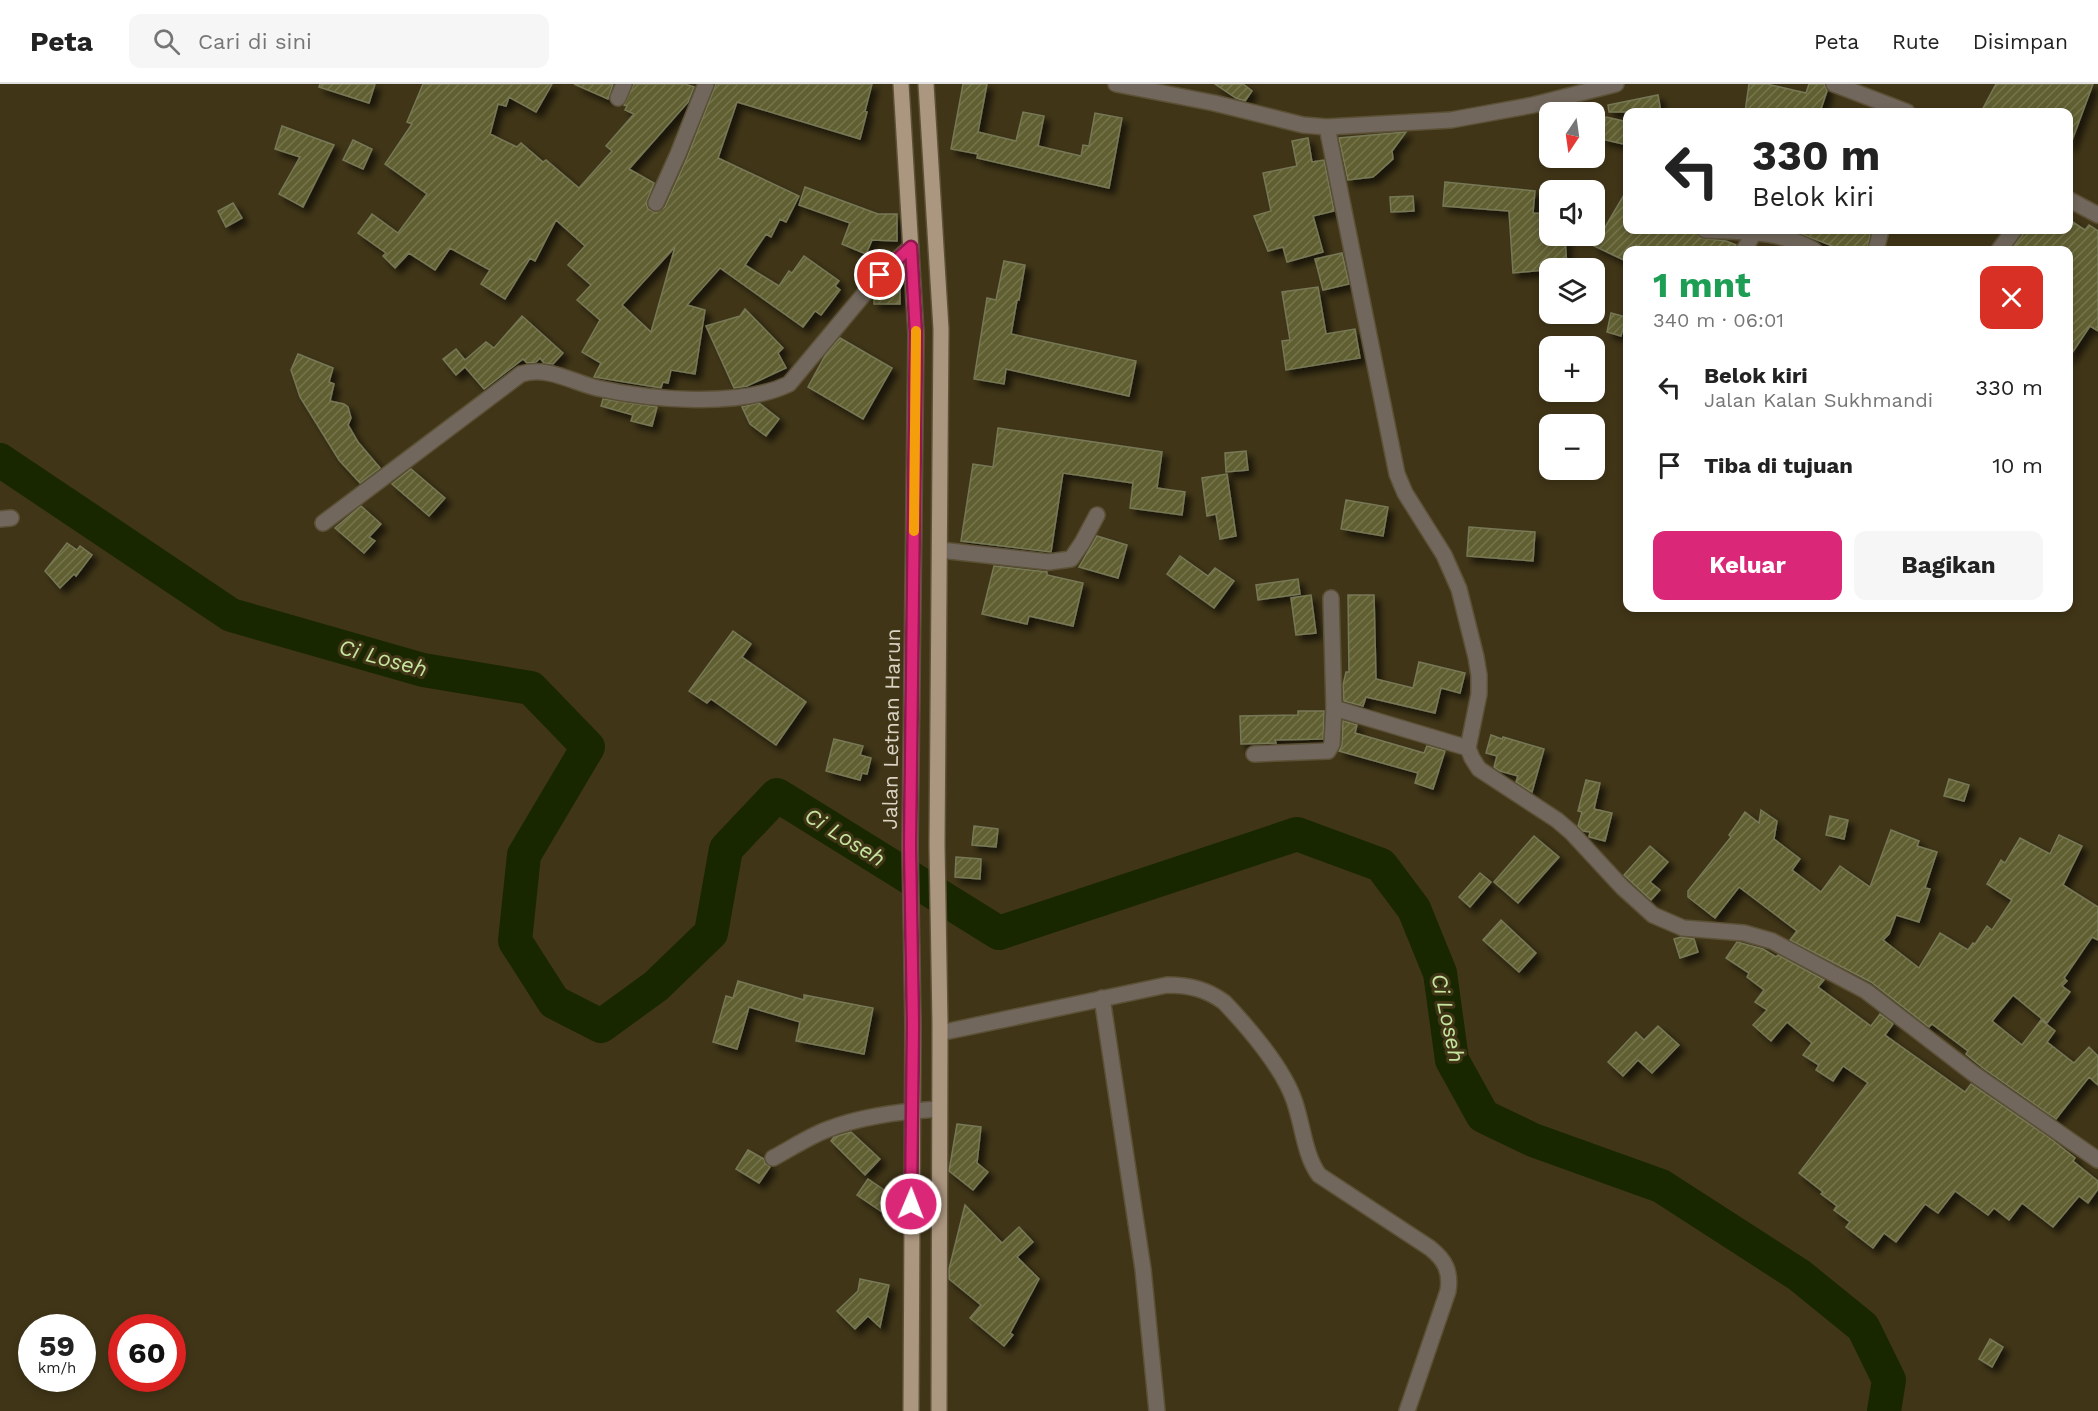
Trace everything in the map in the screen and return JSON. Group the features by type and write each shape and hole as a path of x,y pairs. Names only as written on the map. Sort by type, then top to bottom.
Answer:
{"main road":[{"name":"Jalan Letnan Harun","path":"901,84 916,334 910,846 913,1024 911,1411"},
{"path":"927,84 941,329 937,845 940,1029 939,1411"}],"street":[{"path":"656,203 706,84"},
{"path":"1116,84 1214,103 1303,125 1327,127 1451,120 1533,105 1616,84"},
{"path":"1834,84 1896,108"},
{"path":"1327,127 1397,474 1405,493 1452,571 1459,589 1476,657 1479,694 1468,748 1479,769 1489,778 1541,808 1564,826 1622,887 1653,915 1683,928 1744,933 1772,941 1866,991 1974,1074 2098,1160"},
{"path":"2073,202 2098,215"},
{"path":"1774,234 1806,246"},
{"path":"323,523 445,430 521,374 529,371 558,375 595,387 654,397 705,399 777,390 789,384 880,275 911,247"},
{"path":"940,550 1049,562 1071,559 1097,515"},
{"path":"1254,754 1328,751 1332,744 1334,708 1331,598"},
{"path":"1334,708 1468,748"},
{"path":"940,1029 1167,985 1184,985 1206,991 1224,1002 1282,1073 1295,1101 1311,1161 1318,1176 1430,1248 1441,1257 1447,1267 1450,1280 1448,1291 1407,1411"},
{"path":"1102,998 1143,1269 1157,1411"},
{"path":"773,1158 826,1130 865,1119 939,1109"}],"building":[{"path":"320,84 375,84 369,103 319,87"},
{"path":"423,84 552,84 536,112 509,97 506,106 498,104 490,134 517,147 521,143 543,162 546,160 579,188 612,151 606,146 634,114 625,110 627,106 624,105 634,84 685,84 694,87 688,102 629,169 654,183 646,203 648,209 656,213 665,207 716,84 872,84 860,139 737,102 718,158 799,196 786,222 780,219 771,237 766,234 745,265 779,286 789,271 792,273 804,256 839,281 835,286 840,290 821,315 815,311 803,327 720,268 687,305 705,310 695,374 671,370 668,383 663,382 661,388 594,377 601,363 582,352 600,320 577,300 591,285 568,265 585,246 556,220 535,261 530,258 505,299 481,284 490,270 450,248 435,270 409,253 395,268 383,256 386,253 358,233 372,214 398,233 427,194 385,164 412,124 407,122","holes":["675,247 651,332 622,305"]},
{"path":"574,84 613,84 608,99"},
{"path":"963,84 987,84 978,132 1016,141 1023,112 1044,116 1038,146 1081,156 1083,145 1089,146 1095,113 1122,118 1109,188 977,158 978,154 951,149"},
{"path":"1215,84 1243,84 1252,91 1245,101 1236,98"},
{"path":"1749,84 1767,84 1806,93 1809,84 1824,84 1827,91 1821,108 1746,108"},
{"path":"1996,84 2093,84 2073,138 2073,108 1983,108"},
{"path":"1658,95 1660,108 1623,108 1623,112 1609,112 1608,105"},
{"path":"1606,117 1623,121 1623,144 1605,140"},
{"path":"282,126 334,145 303,207 279,194 300,157 275,149"},
{"path":"1406,132 1392,151 1393,159 1373,177 1348,180 1339,138"},
{"path":"1308,138 1312,162 1324,160 1334,211 1313,216 1323,252 1287,262 1283,247 1268,251 1254,216 1271,211 1263,173 1297,166 1292,141"},
{"path":"353,140 372,149 363,169 343,160"},
{"path":"1445,182 1535,191 1533,213 1539,213 1539,246 1566,246 1566,258 1539,258 1539,271 1513,273 1509,211 1443,206"},
{"path":"805,187 878,214 897,214 897,241 872,240 866,254 842,244 850,223 799,205"},
{"path":"1413,196 1414,211 1391,212 1390,197"},
{"path":"1623,197 1623,234 1698,234 1700,238 1726,241 1736,245 1623,246 1623,260 1594,246 1605,246 1605,227"},
{"path":"233,203 242,218 226,227 218,211"},
{"path":"2073,222 2085,230 2089,225 2098,231 2098,331 2090,326 2073,352 2073,246 2014,246 2023,234 2073,234"},
{"path":"1801,234 1870,234 1868,246 1833,246"},
{"path":"1342,253 1349,284 1323,290 1315,259"},
{"path":"1004,261 1025,265 1011,334 1136,361 1129,396 1006,369 1004,384 974,379 987,298 996,300"},
{"path":"900,270 900,304 874,304 874,297"},
{"path":"1318,287 1326,334 1355,329 1360,358 1286,370 1282,341 1290,340 1282,292"},
{"path":"745,309 783,348 778,353 786,368 747,386 734,388 706,326 740,316"},
{"path":"1611,313 1623,316 1621,336 1607,332"},
{"path":"522,316 563,353 553,364 544,363 540,358 536,362 527,363 523,359 484,389 465,367 456,375 443,359 456,349 465,360 486,342 494,348"},
{"path":"840,338 892,368 863,419 808,387 826,354"},
{"path":"298,354 333,368 329,382 334,384 330,401 348,407 351,418 348,425 358,442 380,468 360,483 339,460 300,397 291,370"},
{"path":"603,399 657,407 652,426 631,421 633,415 601,406"},
{"path":"759,403 779,419 766,436 750,424 742,407"},
{"path":"998,428 1162,452 1157,488 1185,492 1182,515 1130,508 1133,483 1063,473 1051,552 961,541 973,464 993,467"},
{"path":"1246,451 1248,470 1226,472 1225,453"},
{"path":"411,469 445,498 429,516 392,484"},
{"path":"1227,474 1236,536 1220,539 1216,514 1207,516 1202,478"},
{"path":"1346,500 1388,507 1383,536 1341,529"},
{"path":"361,506 381,524 369,537 375,541 364,553 335,528"},
{"path":"1469,527 1535,532 1533,561 1467,556"},
{"path":"1097,536 1127,545 1118,578 1079,567"},
{"path":"67,543 77,550 80,546 92,555 76,576 74,574 60,588 45,571"},
{"path":"1180,556 1208,576 1215,568 1234,581 1214,608 1167,574"},
{"path":"994,566 1047,572 1047,575 1083,583 1073,626 1029,616 1027,624 982,614"},
{"path":"1298,579 1300,594 1258,600 1256,585"},
{"path":"1311,595 1316,633 1296,635 1291,598"},
{"path":"1348,595 1374,595 1376,679 1413,688 1419,662 1465,673 1460,693 1441,688 1435,713 1366,697 1363,706 1344,701 1343,685 1346,672 1349,672"},
{"path":"733,631 751,644 742,657 806,702 776,745 711,699 707,703 689,691"},
{"path":"1298,711 1324,711 1323,739 1275,740 1276,743 1241,744 1240,716 1298,715"},
{"path":"1343,721 1357,725 1355,733 1424,753 1427,746 1445,751 1433,789 1415,783 1418,773 1339,751 1342,745"},
{"path":"1491,735 1544,749 1532,792 1516,782 1518,776 1494,767 1497,756 1486,753"},
{"path":"834,739 863,746 860,755 871,758 867,774 862,773 860,780 826,771"},
{"path":"1949,779 1969,785 1964,801 1944,796"},
{"path":"1586,780 1600,783 1594,809 1612,813 1605,841 1589,837 1590,832 1583,831 1578,826 1582,812 1578,811"},
{"path":"1761,810 1777,821 1774,839 1800,859 1792,870 1821,892 1840,866 1870,887 1891,830 1919,841 1917,846 1937,852 1925,888 1930,889 1919,922 1896,915 1889,934 1883,940 1919,968 1940,933 1968,950 1987,926 1992,930 2012,900 1987,884 2001,860 2005,863 2020,838 2050,854 2059,835 2082,846 2063,885 2098,907 2098,940 2092,937 2064,978 2067,981 2062,986 2070,992 2047,1023 2013,995 1992,1021 2022,1045 2041,1020 2055,1031 2047,1042 2074,1063 2089,1047 2098,1056 2098,1085 2089,1077 2056,1119 1983,1068 1966,1054 1968,1051 1932,1024 1929,1027 1871,982 1790,940 1797,931 1739,887 1715,918 1688,897 1688,891 1731,837 1729,835 1745,812 1759,823"},
{"path":"1830,816 1848,820 1844,839 1826,835"},
{"path":"974,826 998,829 996,847 972,845"},
{"path":"1534,836 1559,857 1518,903 1494,882"},
{"path":"1650,846 1668,862 1650,882 1660,890 1651,900 1624,875"},
{"path":"956,857 981,859 980,879 955,877"},
{"path":"1480,873 1491,882 1470,907 1459,897"},
{"path":"1501,920 1536,953 1519,972 1483,940"},
{"path":"1681,937 1694,939 1698,952 1680,958 1674,939"},
{"path":"1737,942 1763,949 1776,957 1778,955 1824,980 1818,987 1871,1026 1880,1014 1893,1024 1885,1035 1965,1092 1971,1084 2051,1139 2075,1158 2073,1161 2098,1181 2098,1189 2088,1203 2079,1196 2053,1227 2022,1203 2009,1220 1994,1208 1988,1215 1955,1191 1938,1213 1925,1204 1896,1242 1884,1233 1873,1248 1846,1227 1850,1222 1834,1210 1837,1206 1799,1173 1868,1083 1843,1066 1833,1081 1816,1070 1819,1065 1803,1055 1812,1043 1787,1022 1771,1041 1753,1025 1767,1010 1755,1002 1764,990 1747,977 1749,973 1726,958"},
{"path":"738,981 804,1000 804,995 873,1008 864,1054 796,1041 800,1022 749,1007 737,1049 713,1042 726,996 733,998"},
{"path":"1658,1026 1679,1045 1652,1073 1638,1060 1623,1076 1608,1062 1636,1032 1644,1040"},
{"path":"957,1124 981,1127 977,1163 988,1172 973,1190 949,1171"},
{"path":"851,1132 880,1159 865,1175 831,1141 834,1137"},
{"path":"748,1150 764,1159 770,1167 759,1183 736,1169"},
{"path":"868,1179 899,1200 888,1216 857,1195"},
{"path":"965,1205 1002,1243 1019,1227 1033,1242 1017,1257 1039,1279 1010,1333 1013,1335 1004,1346 970,1318 981,1305 949,1279 949,1269"},
{"path":"860,1279 889,1285 880,1327 868,1316 855,1329 837,1311 858,1291"},
{"path":"1990,1339 2003,1347 1992,1367 1979,1359"}],"waterway":[{"name":"Ci Loseh","path":"0,460 231,615 423,670 531,688 588,747 524,855 515,941 554,1002 601,1026 656,986 711,933 726,849 777,795 999,933 1297,834 1381,865 1414,909 1440,973 1452,1060 1483,1116 1533,1140 1661,1186 1799,1275 1863,1327 1889,1380 1884,1411"}],"slow traffic":[{"path":"914,531 916,331"}],"route":[{"path":"880,275 911,247 916,334 910,846 913,1024 911,1204"}]}
